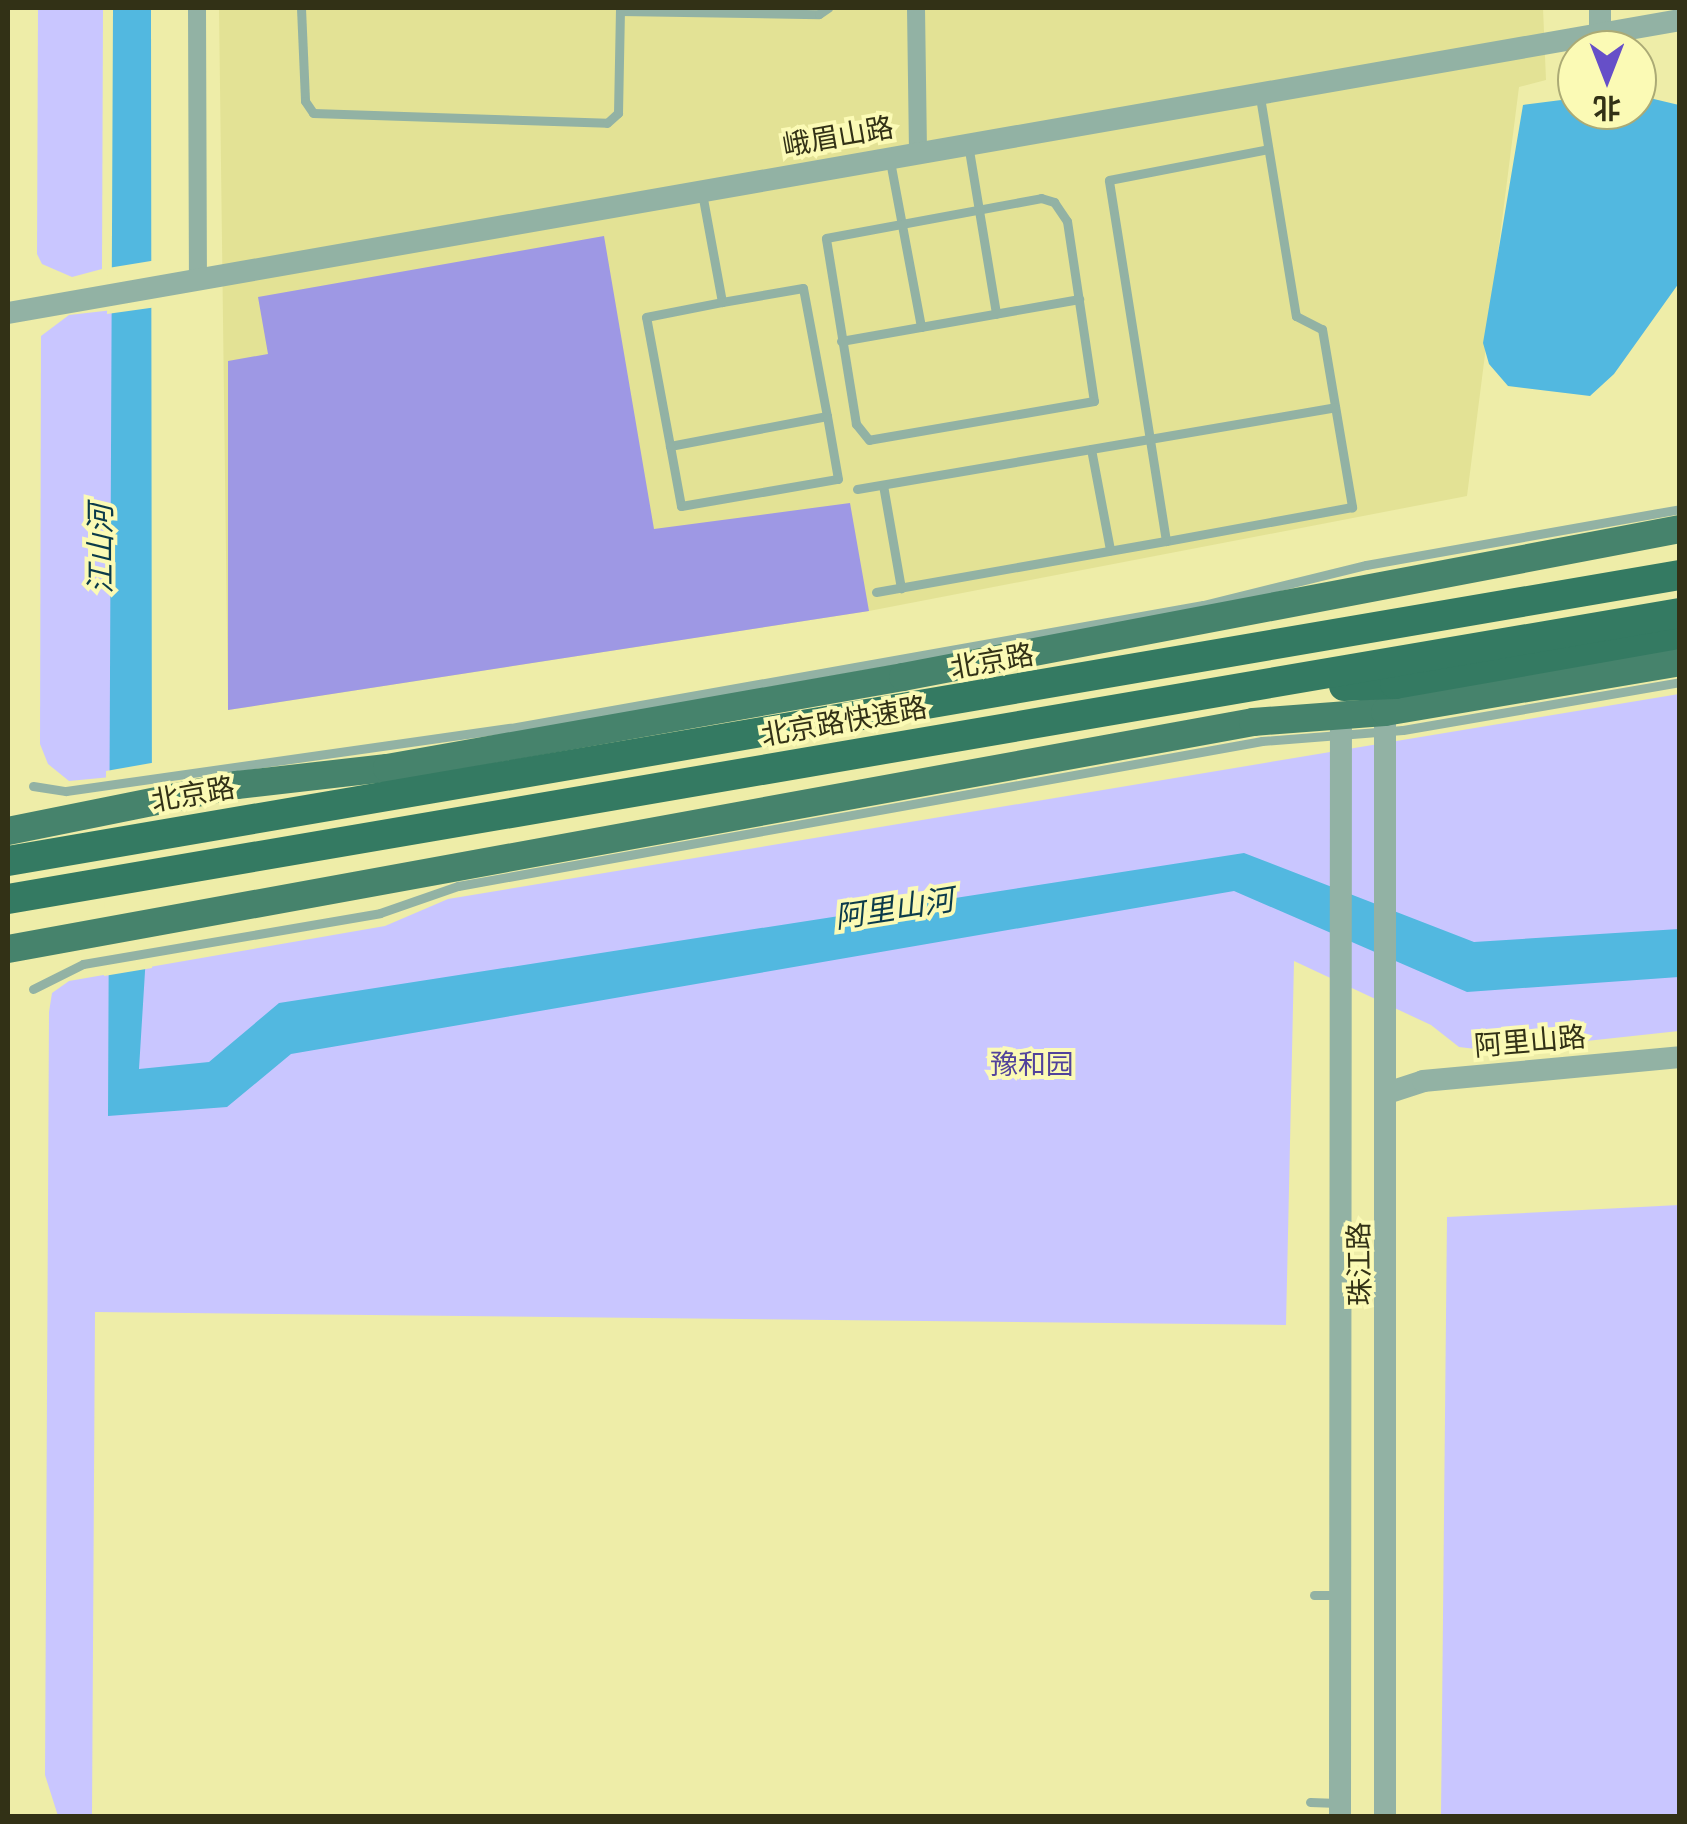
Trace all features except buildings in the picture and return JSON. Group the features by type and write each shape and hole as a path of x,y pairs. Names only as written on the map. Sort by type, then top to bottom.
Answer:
{"highway":[{"path":"1306,639 1411,609 1680,555"},
{"name":"北京路快速路","path":"8,861 451,790 1680,575"},
{"name":"北京路快速路","path":"8,899 455,826 1680,613"},
{"path":"1226,690 1395,684 1680,634"}],"main road":[{"name":"北京路","path":"8,831 100,798 388,768 922,674 1680,530"},
{"path":"8,949 1253,722 1385,722 1680,662"}],"street":[{"path":"197,8 198,277"},
{"path":"916,8 918,153"},
{"name":"峨眉山路","path":"1627,30 1680,20"},
{"name":"峨眉山路","path":"8,314 198,277 1557,42"},
{"name":"珠江路","path":"1385,722 1385,1816"},
{"name":"珠江路","path":"1340,725 1340,1810"},
{"name":"阿里山路","path":"1387,1093 1423,1081 1680,1057"}],"lane":[{"path":"301,8 305,101 313,113 607,123 618,113 620,9 820,14 828,8"},
{"path":"876,592 1352,507 1322,329 1296,316 1260,94"},
{"path":"968,144 996,314"},
{"path":"1166,540 1109,180 1268,149"},
{"path":"889,158 921,327"},
{"path":"702,190 722,302"},
{"path":"1054,202 1067,220 1094,402 878,442 856,424 826,238 901,222 1054,202"},
{"path":"803,288 838,478 680,506 646,317 722,302 803,288"},
{"path":"841,341 1079,299"},
{"path":"858,489 1335,408"},
{"path":"670,446 826,416"},
{"path":"1091,449 1110,550"},
{"path":"883,484 902,588"},
{"path":"158,789 1203,605 1366,566 1680,509"},
{"path":"1385,722 1680,682"},
{"path":"33,989 96,962 380,913 497,879 1340,725"},
{"path":"33,786 100,798"},
{"path":"1314,1595 1342,1595"},
{"path":"1310,1802 1340,1810"}],"shaded area":[{"path":"219,8 1543,8 1546,80 1519,87 1467,496 869,611 228,710"},
{"path":"604,236 654,529 850,503 869,611 228,710 228,361 268,354 258,297"}],"green space":[{"path":"38,8 103,8 102,269 72,277 42,264 37,254"},
{"path":"113,310 111,777 69,781 48,764 40,744 41,336 69,315"},
{"name":"豫和园","path":"1679,694 1679,1031 1493,1051 1459,1047 1431,1025 1294,961 1286,1325 95,1312 92,1816 58,1816 45,1775 49,1012 52,993 69,981 385,926 448,899"},
{"path":"1679,1205 1679,1814 1441,1816 1447,1217"}],"water":[{"name":"阿里山河","path":"113,8 151,8 152,858 139,1069 209,1062 279,1003 1244,853 1474,942 1679,929 1679,977 1467,992 1234,891 291,1054 227,1107 108,1116"},
{"path":"1657,100 1679,105 1679,283 1614,374 1590,396 1508,386 1489,364 1483,343 1523,105 1557,101 1557,130 1657,130"}],"pier":[{"path":"157,260 157,307 107,314 108,268"},
{"path":"157,762 152,968 104,976 106,771"}],"water label":[{"name":"江山河","path":"100,549"}]}
